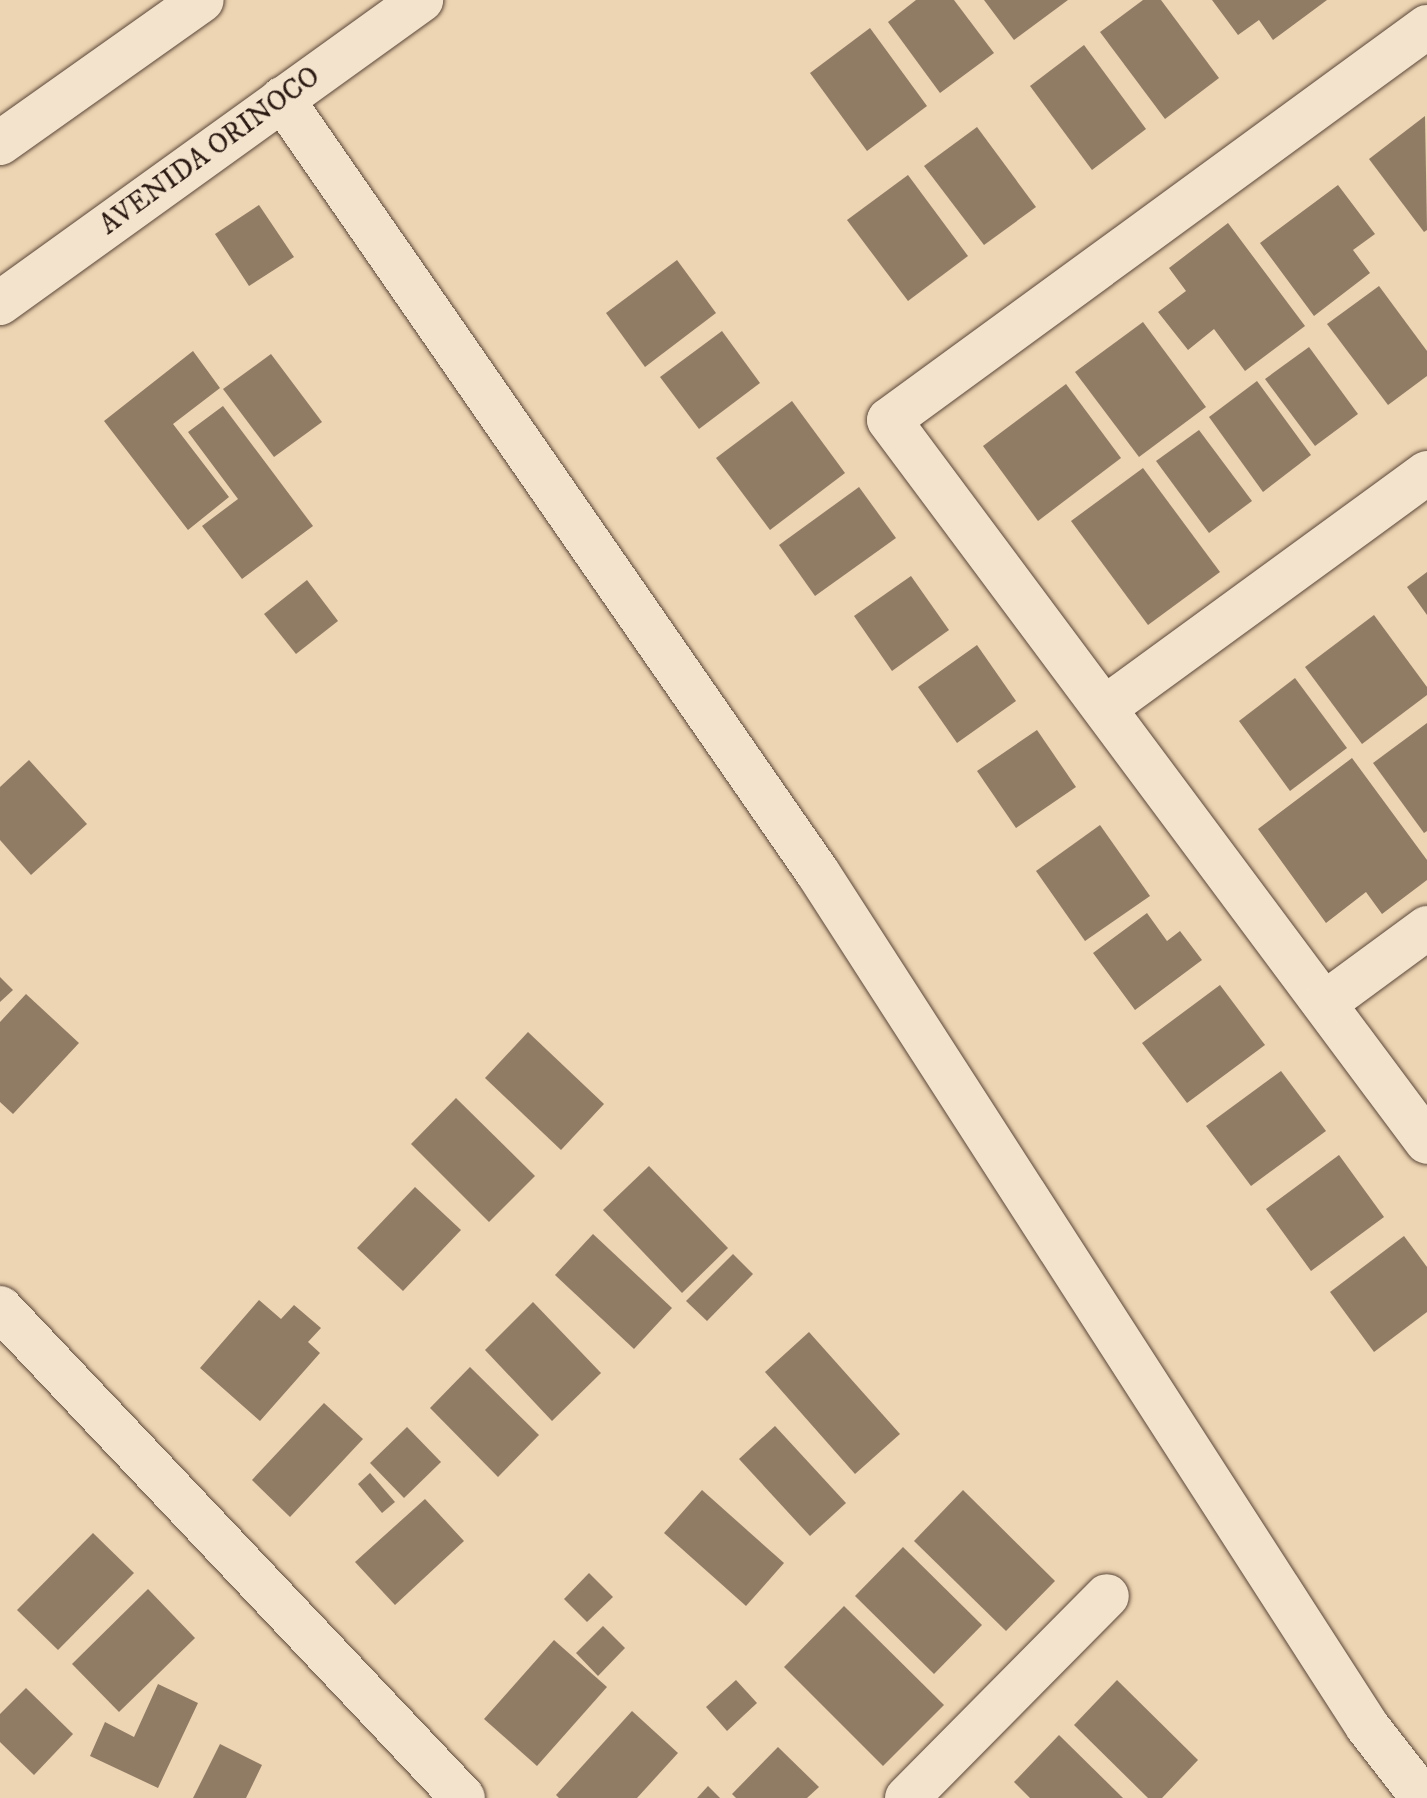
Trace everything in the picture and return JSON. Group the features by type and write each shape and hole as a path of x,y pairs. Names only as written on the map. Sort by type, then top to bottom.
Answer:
{"street":[{"path":"0,143 202,0"},
{"name":"AVENIDA ORINOCO","path":"0,303 421,0"},
{"path":"1427,27 889,420 1106,707 1427,1142"},
{"path":"282,99 818,873 1367,1726 1423,1798"},
{"path":"1106,707 1427,473"},
{"path":"1325,1003 1427,928"},
{"path":"0,1308 463,1798"},
{"path":"907,1798 1107,1596"}],"building":[{"path":"916,0 954,0 994,53 940,93 888,22"},
{"path":"984,0 1068,0 1014,40"},
{"path":"1143,0 1161,0 1219,78 1165,119 1100,32"},
{"path":"1212,0 1327,0 1273,40 1259,20 1238,35"},
{"path":"870,28 927,106 867,151 810,73"},
{"path":"1084,45 1146,129 1092,170 1030,86"},
{"path":"1425,116 1427,230 1424,232 1369,159"},
{"path":"977,127 1036,207 984,245 924,166"},
{"path":"908,175 968,256 908,301 847,220"},
{"path":"1338,185 1375,234 1353,250 1370,273 1314,316 1260,243"},
{"path":"259,205 294,257 249,286 215,234"},
{"path":"1228,223 1305,326 1245,371 1214,329 1188,350 1158,312 1186,291 1169,268"},
{"path":"677,260 716,313 645,367 606,313"},
{"path":"1379,286 1427,351 1427,376 1388,405 1327,324"},
{"path":"1143,322 1206,407 1139,457 1075,372"},
{"path":"722,331 760,383 699,429 660,377"},
{"path":"1309,347 1358,414 1315,446 1265,379"},
{"path":"193,351 220,388 173,424 229,497 188,530 104,421"},
{"path":"271,354 322,422 274,457 223,389"},
{"path":"1257,381 1311,455 1263,492 1209,417"},
{"path":"1066,384 1121,458 1038,521 983,446"},
{"path":"792,401 845,473 770,530 716,458"},
{"path":"223,406 313,526 242,579 202,526 238,499 188,432"},
{"path":"1199,430 1252,501 1209,533 1156,461"},
{"path":"1143,468 1220,572 1148,625 1071,521"},
{"path":"859,487 896,538 815,596 779,545"},
{"path":"1427,572 1427,615 1407,587"},
{"path":"911,576 949,630 892,671 854,616"},
{"path":"307,580 338,621 296,654 264,614"},
{"path":"1374,615 1427,687 1427,695 1362,744 1305,667"},
{"path":"977,645 1016,701 957,743 918,687"},
{"path":"1295,678 1347,748 1290,791 1239,721"},
{"path":"1427,723 1427,831 1424,833 1373,763"},
{"path":"1037,730 1076,787 1016,828 977,771"},
{"path":"1352,758 1427,860 1427,880 1382,914 1366,892 1326,923 1258,829"},
{"path":"29,760 87,824 31,875 0,840 0,787"},
{"path":"1100,825 1150,896 1085,941 1036,871"},
{"path":"1147,913 1167,941 1180,931 1202,960 1135,1010 1093,953"},
{"path":"0,977 13,990 0,1002"},
{"path":"1220,985 1265,1045 1187,1103 1142,1043"},
{"path":"26,994 79,1043 13,1114 0,1102 0,1022"},
{"path":"528,1032 604,1104 561,1150 485,1078"},
{"path":"1281,1071 1326,1131 1251,1186 1206,1126"},
{"path":"456,1098 535,1176 489,1222 411,1144"},
{"path":"1339,1155 1384,1217 1311,1271 1266,1209"},
{"path":"649,1166 728,1248 682,1293 603,1210"},
{"path":"415,1187 461,1230 403,1291 357,1248"},
{"path":"593,1234 672,1308 634,1349 555,1275"},
{"path":"1404,1236 1427,1267 1427,1312 1374,1352 1330,1292"},
{"path":"733,1254 753,1274 707,1321 686,1301"},
{"path":"259,1300 281,1319 294,1305 321,1328 308,1342 320,1353 260,1421 200,1368"},
{"path":"533,1302 601,1373 552,1421 485,1350"},
{"path":"809,1332 900,1434 855,1474 765,1372"},
{"path":"470,1367 539,1435 498,1477 430,1408"},
{"path":"324,1403 363,1439 290,1517 252,1480"},
{"path":"775,1426 846,1503 810,1536 739,1459"},
{"path":"407,1427 441,1462 404,1498 370,1463"},
{"path":"370,1473 395,1502 382,1513 358,1484"},
{"path":"702,1490 784,1563 746,1606 664,1533"},
{"path":"963,1490 1055,1581 1006,1631 914,1541"},
{"path":"425,1499 464,1541 395,1605 355,1562"},
{"path":"93,1533 134,1573 58,1650 17,1610"},
{"path":"903,1547 982,1625 934,1674 855,1596"},
{"path":"589,1573 613,1597 587,1622 564,1599"},
{"path":"148,1589 195,1638 119,1712 72,1664"},
{"path":"844,1606 944,1705 883,1766 784,1667"},
{"path":"603,1626 625,1648 598,1676 576,1653"},
{"path":"554,1640 607,1687 537,1766 484,1719"},
{"path":"736,1680 757,1703 727,1731 706,1707"},
{"path":"1117,1680 1198,1760 1162,1798 1148,1798 1074,1725"},
{"path":"158,1684 198,1703 158,1788 90,1756 105,1722 134,1737"},
{"path":"26,1688 73,1734 34,1775 0,1742 0,1714"},
{"path":"632,1711 678,1753 637,1798 559,1798 556,1795"},
{"path":"1059,1735 1123,1798 1030,1798 1014,1782"},
{"path":"220,1744 262,1765 246,1798 193,1798"},
{"path":"778,1747 819,1787 807,1798 736,1798 732,1794"},
{"path":"708,1786 720,1798 697,1798"}]}
